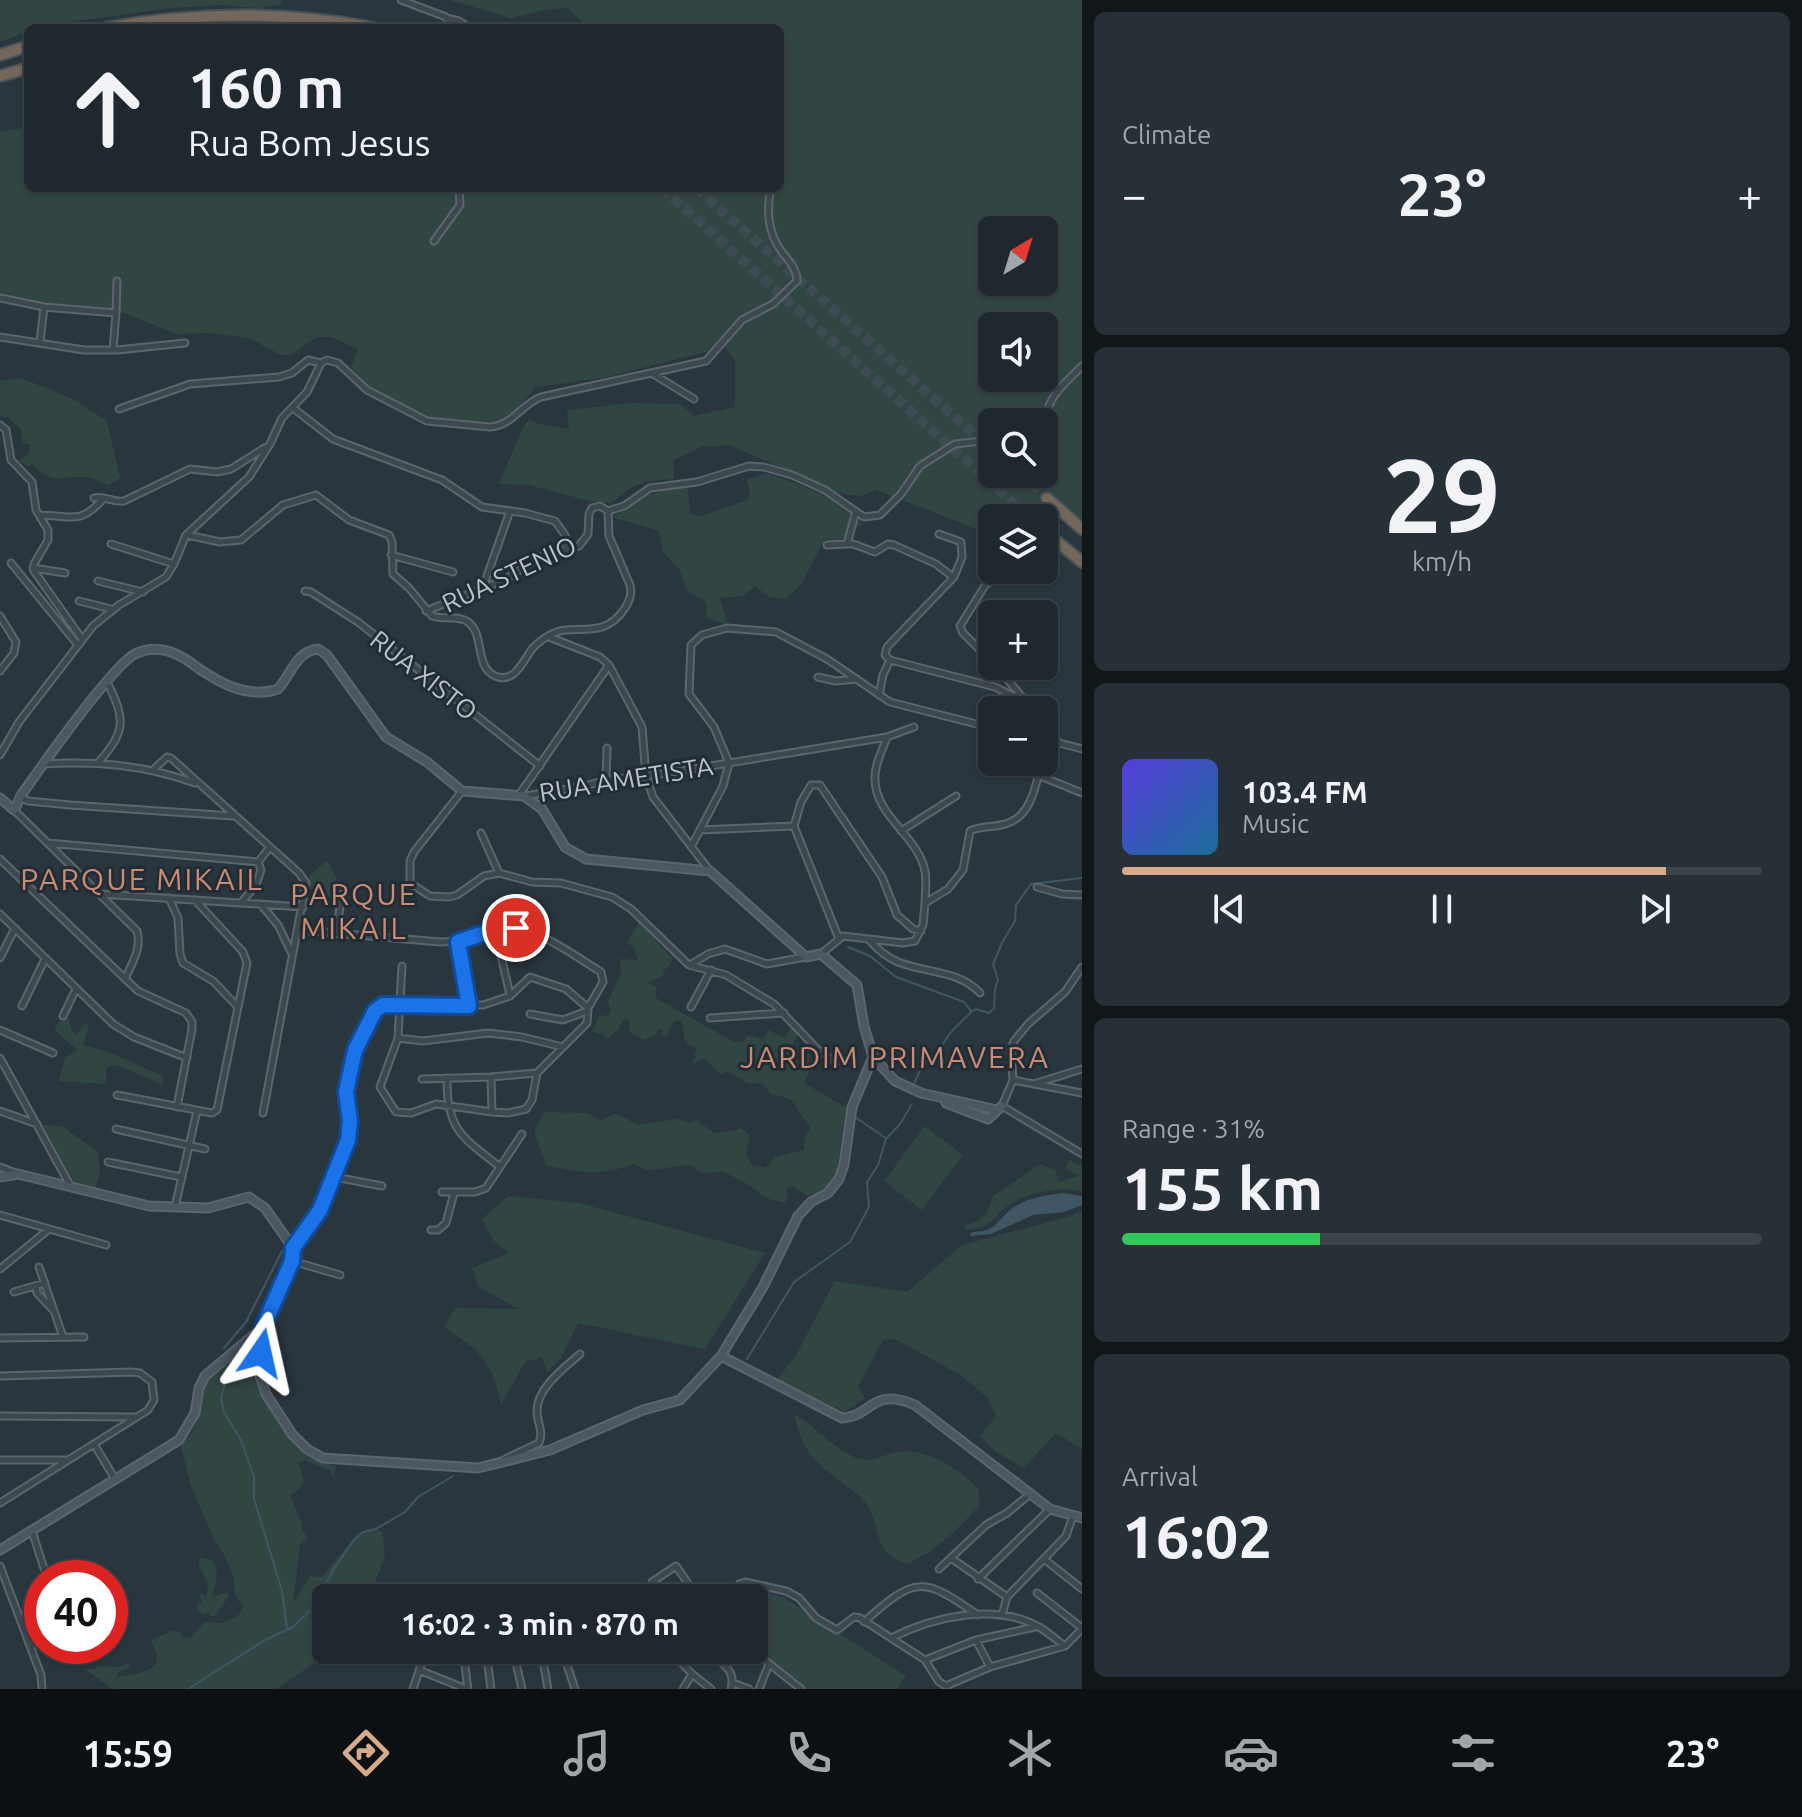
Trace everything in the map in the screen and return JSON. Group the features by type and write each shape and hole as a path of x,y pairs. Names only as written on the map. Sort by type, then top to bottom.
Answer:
{"highway":[{"path":"131,24 168,18 228,16 342,24"},
{"path":"0,55 24,47"},
{"path":"0,76 24,69"},
{"path":"1047,498 1082,529"},
{"path":"1058,543 1082,562"}],"street":[{"path":"401,0 463,24"},
{"path":"446,17 449,24"},
{"path":"434,241 460,205 459,192"},
{"path":"119,409 190,384 279,377 292,373 308,360 321,363 327,360 344,367 367,390 427,421 490,427 500,426 541,397 706,361 742,320 773,304 797,281 797,273 774,240 768,210 770,192"},
{"path":"113,350 117,281"},
{"path":"0,298 44,307 116,313"},
{"path":"40,342 44,307"},
{"path":"0,337 84,350 185,343"},
{"path":"0,755 2,744 80,642 112,609 166,577 186,535 249,477 282,418 312,384 321,363"},
{"path":"1047,408 1053,396 1082,366"},
{"path":"653,374 694,399"},
{"path":"293,408 333,439 442,480 482,507 533,515 559,524 565,535 566,550"},
{"path":"0,425 6,430 11,460 32,482 39,515 49,535 33,568"},
{"path":"847,544 856,511 864,517 880,515 901,494 920,466 955,444 978,442"},
{"path":"94,498 124,501 190,469 225,472 270,444"},
{"name":"RUA STENIO","path":"426,611 482,590 542,556 579,546 586,538 592,508 600,506 608,511 624,506 650,488 697,482 749,466 764,467 825,490 856,511"},
{"path":"186,535 220,542 241,540 283,505 316,495 349,520 389,535 393,574 409,588 426,611 437,618 464,619 472,624 481,657 490,672 497,676 514,674 536,645 554,632 589,630 606,625 617,618 627,604 630,585 609,536 608,511"},
{"path":"39,515 82,517 89,515 104,498"},
{"path":"482,590 510,511"},
{"path":"939,534 961,542 962,557 953,577 887,647 885,655 890,660 995,687 1013,696"},
{"path":"111,544 174,564"},
{"path":"827,545 853,544 875,552 888,544 894,545 936,564 953,577"},
{"path":"391,555 453,572"},
{"path":"11,563 80,642"},
{"path":"33,568 65,573"},
{"path":"33,568 80,642"},
{"path":"98,581 143,592"},
{"path":"978,648 960,626 986,584"},
{"name":"RUA XISTO","path":"305,591 358,622 540,766"},
{"path":"79,601 112,609"},
{"path":"0,616 16,642 14,653 0,671"},
{"path":"695,870 692,848 723,786 729,763 714,727 689,694 689,651 696,640 713,631 727,628 767,630 783,635 827,659 895,704 978,725"},
{"path":"548,637 600,657 609,665 642,727 646,776 653,797 710,871 806,957"},
{"path":"125,979 138,949 137,931 5,803 19,798 131,655 153,649 174,652 228,685 246,691 271,691 282,685 305,652 318,649 327,655 386,737 427,762 462,791 522,796 542,809 559,840 578,857 710,871"},
{"path":"879,695 890,660"},
{"path":"522,796 609,665"},
{"path":"818,677 836,681 858,679"},
{"path":"995,687 1001,680"},
{"path":"1009,680 1022,696"},
{"path":"98,764 115,743 121,725 115,698 107,682"},
{"name":"RUA AMETISTA","path":"522,796 887,737 914,727"},
{"path":"689,965 725,949 767,964 806,957 821,954 839,939 849,936 912,942 921,931 925,872 920,859 880,800 875,772 887,737"},
{"path":"1058,742 1082,749"},
{"path":"606,780 607,748"},
{"path":"154,769 167,757 171,758 304,878 307,888 263,1113"},
{"path":"43,764 98,764 154,769 199,784"},
{"path":"925,903 948,889 963,870 970,831 1015,820 1029,802 1038,776"},
{"path":"1040,776 1082,793"},
{"path":"839,939 794,826 811,785 820,785 882,877 897,915 913,929 921,931"},
{"path":"462,791 414,852 410,861 410,883 430,896 449,897 457,895 484,876 499,873 532,882 561,883 612,897 631,909 689,965 738,981 785,1013 821,1053 837,1062"},
{"path":"901,831 956,796"},
{"path":"19,798 70,805 234,816"},
{"path":"700,830 794,826"},
{"path":"481,833 499,873"},
{"path":"47,843 258,862"},
{"path":"63,858 69,846"},
{"path":"241,903 260,876 258,862 270,847"},
{"path":"0,859 138,991 181,1009 189,1017 192,1029 177,1107"},
{"path":"1037,887 1062,894 1082,895"},
{"path":"99,894 303,907"},
{"path":"336,934 342,894"},
{"path":"116,911 115,904 120,895"},
{"path":"169,898 178,918 183,963 213,981 238,1008"},
{"path":"117,1095 197,1111 212,1113 217,1110 247,969 246,958 195,900"},
{"path":"262,906 278,925 292,955"},
{"path":"0,914 123,1032 187,1058"},
{"path":"0,958 15,928"},
{"path":"297,930 458,942 495,930 516,928 534,934 601,972 603,982 587,1009 563,1020 530,1014"},
{"path":"495,930 510,996"},
{"path":"868,938 878,950 898,962 971,984 980,993"},
{"path":"458,942 469,1006"},
{"path":"821,954 857,985 873,1057 895,1081 907,1089 934,1097 999,1108 1082,1154"},
{"path":"22,1006 45,959"},
{"path":"402,966 400,1005 398,1038 380,1087 398,1113 411,1113 430,1105 508,1113 529,1107 537,1073 585,1026 588,1019 587,1009 566,989 533,977 510,996 495,1002 469,1006 400,1005 383,1005 375,1011 355,1050 346,1092 350,1121 348,1140 335,1177 317,1217 293,1248 292,1261 263,1327 262,1385 292,1434 314,1454 341,1460 466,1468 489,1465 550,1450 643,1410 675,1403 686,1396 721,1356 763,1287 798,1216 811,1202 828,1193 839,1179 844,1165 852,1107 873,1057"},
{"path":"999,1108 1013,1080 1011,1050 1014,1041 1028,1024 1065,992 1082,967"},
{"path":"691,1007 711,970"},
{"path":"63,1016 76,989"},
{"path":"710,1018 785,1013"},
{"path":"1,1032 53,1053"},
{"path":"398,1038 423,1041 488,1033 563,1047"},
{"path":"0,1058 72,1188"},
{"path":"1035,1083 1082,1069"},
{"path":"422,1079 537,1073"},
{"path":"1066,1074 1064,1082 1069,1090"},
{"path":"491,1077 492,1112"},
{"path":"447,1078 448,1105 463,1138 499,1166"},
{"path":"1013,1080 1082,1093"},
{"path":"16,1117 30,1109"},
{"path":"0,1111 38,1125"},
{"path":"175,1208 197,1111"},
{"path":"116,1129 205,1149"},
{"path":"442,1192 481,1191 490,1183 522,1134"},
{"path":"108,1162 181,1177"},
{"path":"48,1181 61,1166"},
{"path":"0,1167 120,1201 175,1208 208,1208 244,1197 254,1198 265,1208 293,1248"},
{"path":"0,1177 18,1174"},
{"path":"335,1177 382,1186"},
{"path":"431,1230 438,1230 446,1223 454,1193"},
{"path":"0,1215 106,1245"},
{"path":"0,1269 48,1229"},
{"path":"292,1261 340,1275"},
{"path":"39,1267 63,1337"},
{"path":"14,1292 45,1283"},
{"path":"36,1286 37,1293 55,1312"},
{"path":"0,1550 179,1440 191,1422 205,1376 263,1327"},
{"path":"0,1338 84,1337"},
{"path":"489,1465 539,1443 542,1435 536,1408 539,1400 553,1379 580,1354"},
{"path":"721,1356 842,1418 889,1398 915,1405 1050,1509 1082,1518"},
{"path":"0,1376 140,1373 152,1382 154,1400 148,1410 0,1503"},
{"path":"0,1416 136,1417"},
{"path":"113,1416 118,1429"},
{"path":"94,1444 116,1480"},
{"path":"38,1459 44,1464 46,1472"},
{"path":"0,1460 67,1460"},
{"path":"939,1569 986,1525 1030,1494"},
{"path":"978,1579 1050,1509"},
{"path":"1002,1615 1007,1597 1066,1536 1073,1516"},
{"path":"32,1531 43,1560"},
{"path":"951,1558 1007,1597"},
{"path":"1044,1559 1082,1589"},
{"path":"0,1566 24,1629"},
{"path":"653,1584 652,1582 676,1566 688,1584"},
{"path":"862,1620 900,1593 926,1586 941,1590 979,1616"},
{"path":"768,1587 799,1598 816,1618 837,1630 854,1617 862,1620 925,1660 939,1682 949,1687 990,1667 1065,1646 1082,1628 1037,1593"},
{"path":"891,1639 942,1618 1002,1615 1038,1627 1065,1646"},
{"path":"925,1660 976,1640 1038,1627"},
{"path":"976,1640 990,1667"},
{"path":"35,1664 42,1689"},
{"path":"413,1689 421,1664"},
{"path":"419,1670 467,1689 464,1664"},
{"path":"488,1664 491,1689"},
{"path":"516,1664 522,1689"},
{"path":"544,1664 548,1689"},
{"path":"567,1664 575,1689"},
{"path":"682,1664 711,1689"},
{"path":"724,1664 729,1668 732,1686 749,1689"},
{"path":"759,1689 769,1664 790,1686 801,1689"},
{"path":"683,1689 692,1674"}],"green space":[{"path":"0,0 282,0 281,4 260,8 218,5 171,8 57,24 24,24 24,33 0,42"},
{"path":"450,0 1082,0 1082,522 1048,493 1037,504 978,504 978,530 876,490 861,496 842,494 729,445 701,447 673,461 674,479 647,481 632,487 611,503 593,502 529,485 499,484 529,419 539,424 569,429 567,410 632,403 680,404 694,416 735,407 735,360 725,347 607,377 536,387 514,412 500,422 437,421 404,407 366,385 351,367 358,349 331,337 317,337 290,355 281,355 249,338 210,333 177,334 116,310 0,298 0,132 24,128 24,192 784,192 784,24 585,24 567,8 511,18"},
{"path":"21,378 73,399 107,421 120,478 109,485 86,477 51,478 33,465 27,466 18,460 29,454 30,444 22,443 21,429 8,418 0,416 0,381"},
{"path":"765,473 817,492 842,506 863,524 840,540 825,539 802,583 786,599 769,597 755,586 743,596 720,598 728,625 707,618 706,602 688,592 679,569 663,552 659,531 612,517 655,493 688,488 690,514 701,516 747,500 750,494 747,480"},
{"path":"326,861 336,877 338,893 331,897 312,892 308,878"},
{"path":"639,922 673,959 662,971 664,975 648,983 656,987 656,998 734,1042 744,1041 748,1035 763,1039 768,1030 785,1038 792,1024 798,1034 789,1053 792,1055 789,1063 793,1064 805,1053 809,1054 809,1064 812,1066 804,1083 847,1108 836,1174 826,1189 807,1196 793,1186 786,1189 788,1196 785,1203 765,1198 749,1185 724,1172 701,1173 690,1165 648,1170 633,1164 590,1172 546,1165 534,1131 545,1112 588,1113 600,1121 616,1113 637,1125 677,1119 691,1123 696,1120 714,1133 741,1128 750,1136 746,1154 752,1165 766,1168 774,1157 804,1150 805,1136 811,1127 796,1105 787,1098 772,1095 763,1084 747,1083 727,1071 720,1074 704,1058 694,1064 692,1060 696,1058 694,1054 697,1049 685,1042 682,1022 676,1020 668,1035 661,1037 663,1031 658,1029 654,1036 643,1040 629,1031 630,1022 627,1019 607,1039 592,1030 600,1015 608,1016 611,1011 608,1001 621,974 620,959 638,960 635,949 627,942"},
{"path":"68,1017 72,1031 77,1034 84,1023 89,1025 83,1045 103,1050 163,1076 163,1085 116,1065 106,1067 106,1084 59,1081 65,1058 78,1050 54,1030 59,1022"},
{"path":"41,1124 63,1127 98,1152 100,1171 95,1190 74,1181"},
{"path":"925,1126 963,1155 922,1210 884,1181"},
{"path":"1069,1160 1082,1166 1082,1192 1057,1190 1029,1195 1007,1207 985,1225 967,1230 964,1226 984,1216 992,1197 1040,1164 1055,1170 1059,1182 1078,1176 1066,1168"},
{"path":"508,1196 579,1203 765,1253 705,1349 578,1323 561,1358 547,1372 542,1357 525,1362 501,1404 493,1376 483,1358 444,1327 455,1308 518,1309 478,1286 472,1268 508,1253 493,1240 482,1219"},
{"path":"1082,1210 1082,1449 1056,1433 1024,1468 995,1451 980,1436 996,1416 988,1398 962,1376 895,1339 883,1340 858,1387 865,1398 845,1412 777,1380 796,1355 835,1281 907,1292 962,1245 1072,1216"},
{"path":"253,1341 257,1386 281,1426 304,1451 336,1466 333,1478 331,1471 305,1460 299,1463 304,1481 290,1496 308,1537 300,1545 293,1603 310,1576 322,1577 357,1534 374,1527 382,1532 385,1556 374,1584 312,1584 313,1664 276,1689 113,1689 84,1669 118,1667 129,1663 130,1667 118,1673 117,1677 150,1669 157,1660 151,1641 171,1631 178,1631 185,1638 190,1638 205,1622 224,1623 240,1614 243,1605 235,1595 233,1576 191,1487 181,1445 193,1431 206,1382 227,1359"},
{"path":"794,1414 836,1446 861,1459 908,1451 942,1461 979,1490 979,1506 937,1546 907,1564 895,1558 881,1544 874,1518 863,1500 811,1455 801,1438"},
{"path":"201,1557 214,1561 216,1566 212,1597 228,1592 215,1616 210,1616 209,1612 204,1615 196,1606 202,1602 201,1594 206,1597 208,1584 198,1563"},
{"path":"768,1593 783,1597 906,1676 897,1689 801,1689 768,1662"}],"water":[{"path":"1063,1193 1082,1196 1082,1205 1064,1212 1033,1215 991,1234 970,1236 972,1232 994,1226 1020,1203"}],"waterway":[{"path":"914,1083 922,1067 935,1057 950,1033 972,1011 976,1009 989,1013 994,1008 998,980 993,964 1015,921 1016,905 1031,884 1082,878"},
{"path":"848,947 870,956 896,977 964,1002 971,1011"},
{"path":"747,1359 794,1282 850,1242 869,1207 867,1182 878,1165 886,1139 912,1104"},
{"path":"855,1117 886,1138"},
{"path":"224,1348 246,1322 282,1251"},
{"path":"226,1367 228,1374 221,1397 224,1412 241,1440 254,1477 254,1499 282,1591 287,1629"},
{"path":"188,1689 265,1640 293,1627 313,1608 354,1540 363,1532 376,1529 405,1512 418,1497 453,1476"}],"tunnel":[{"path":"666,192 1014,504"},
{"path":"701,192 978,438"},
{"path":"1036,488 1047,498"}],"district":[{"name":"PARQUE MIKAIL","path":"142,879"},
{"name":"PARQUE MIKAIL","path":"354,911"},
{"name":"JARDIM PRIMAVERA","path":"895,1057"}],"route":[{"path":"261,1353 263,1327 292,1261 293,1248 320,1210 348,1140 350,1121 346,1092 349,1070 355,1050 375,1011 383,1005 469,1006 458,942 502,927 516,928"}]}
